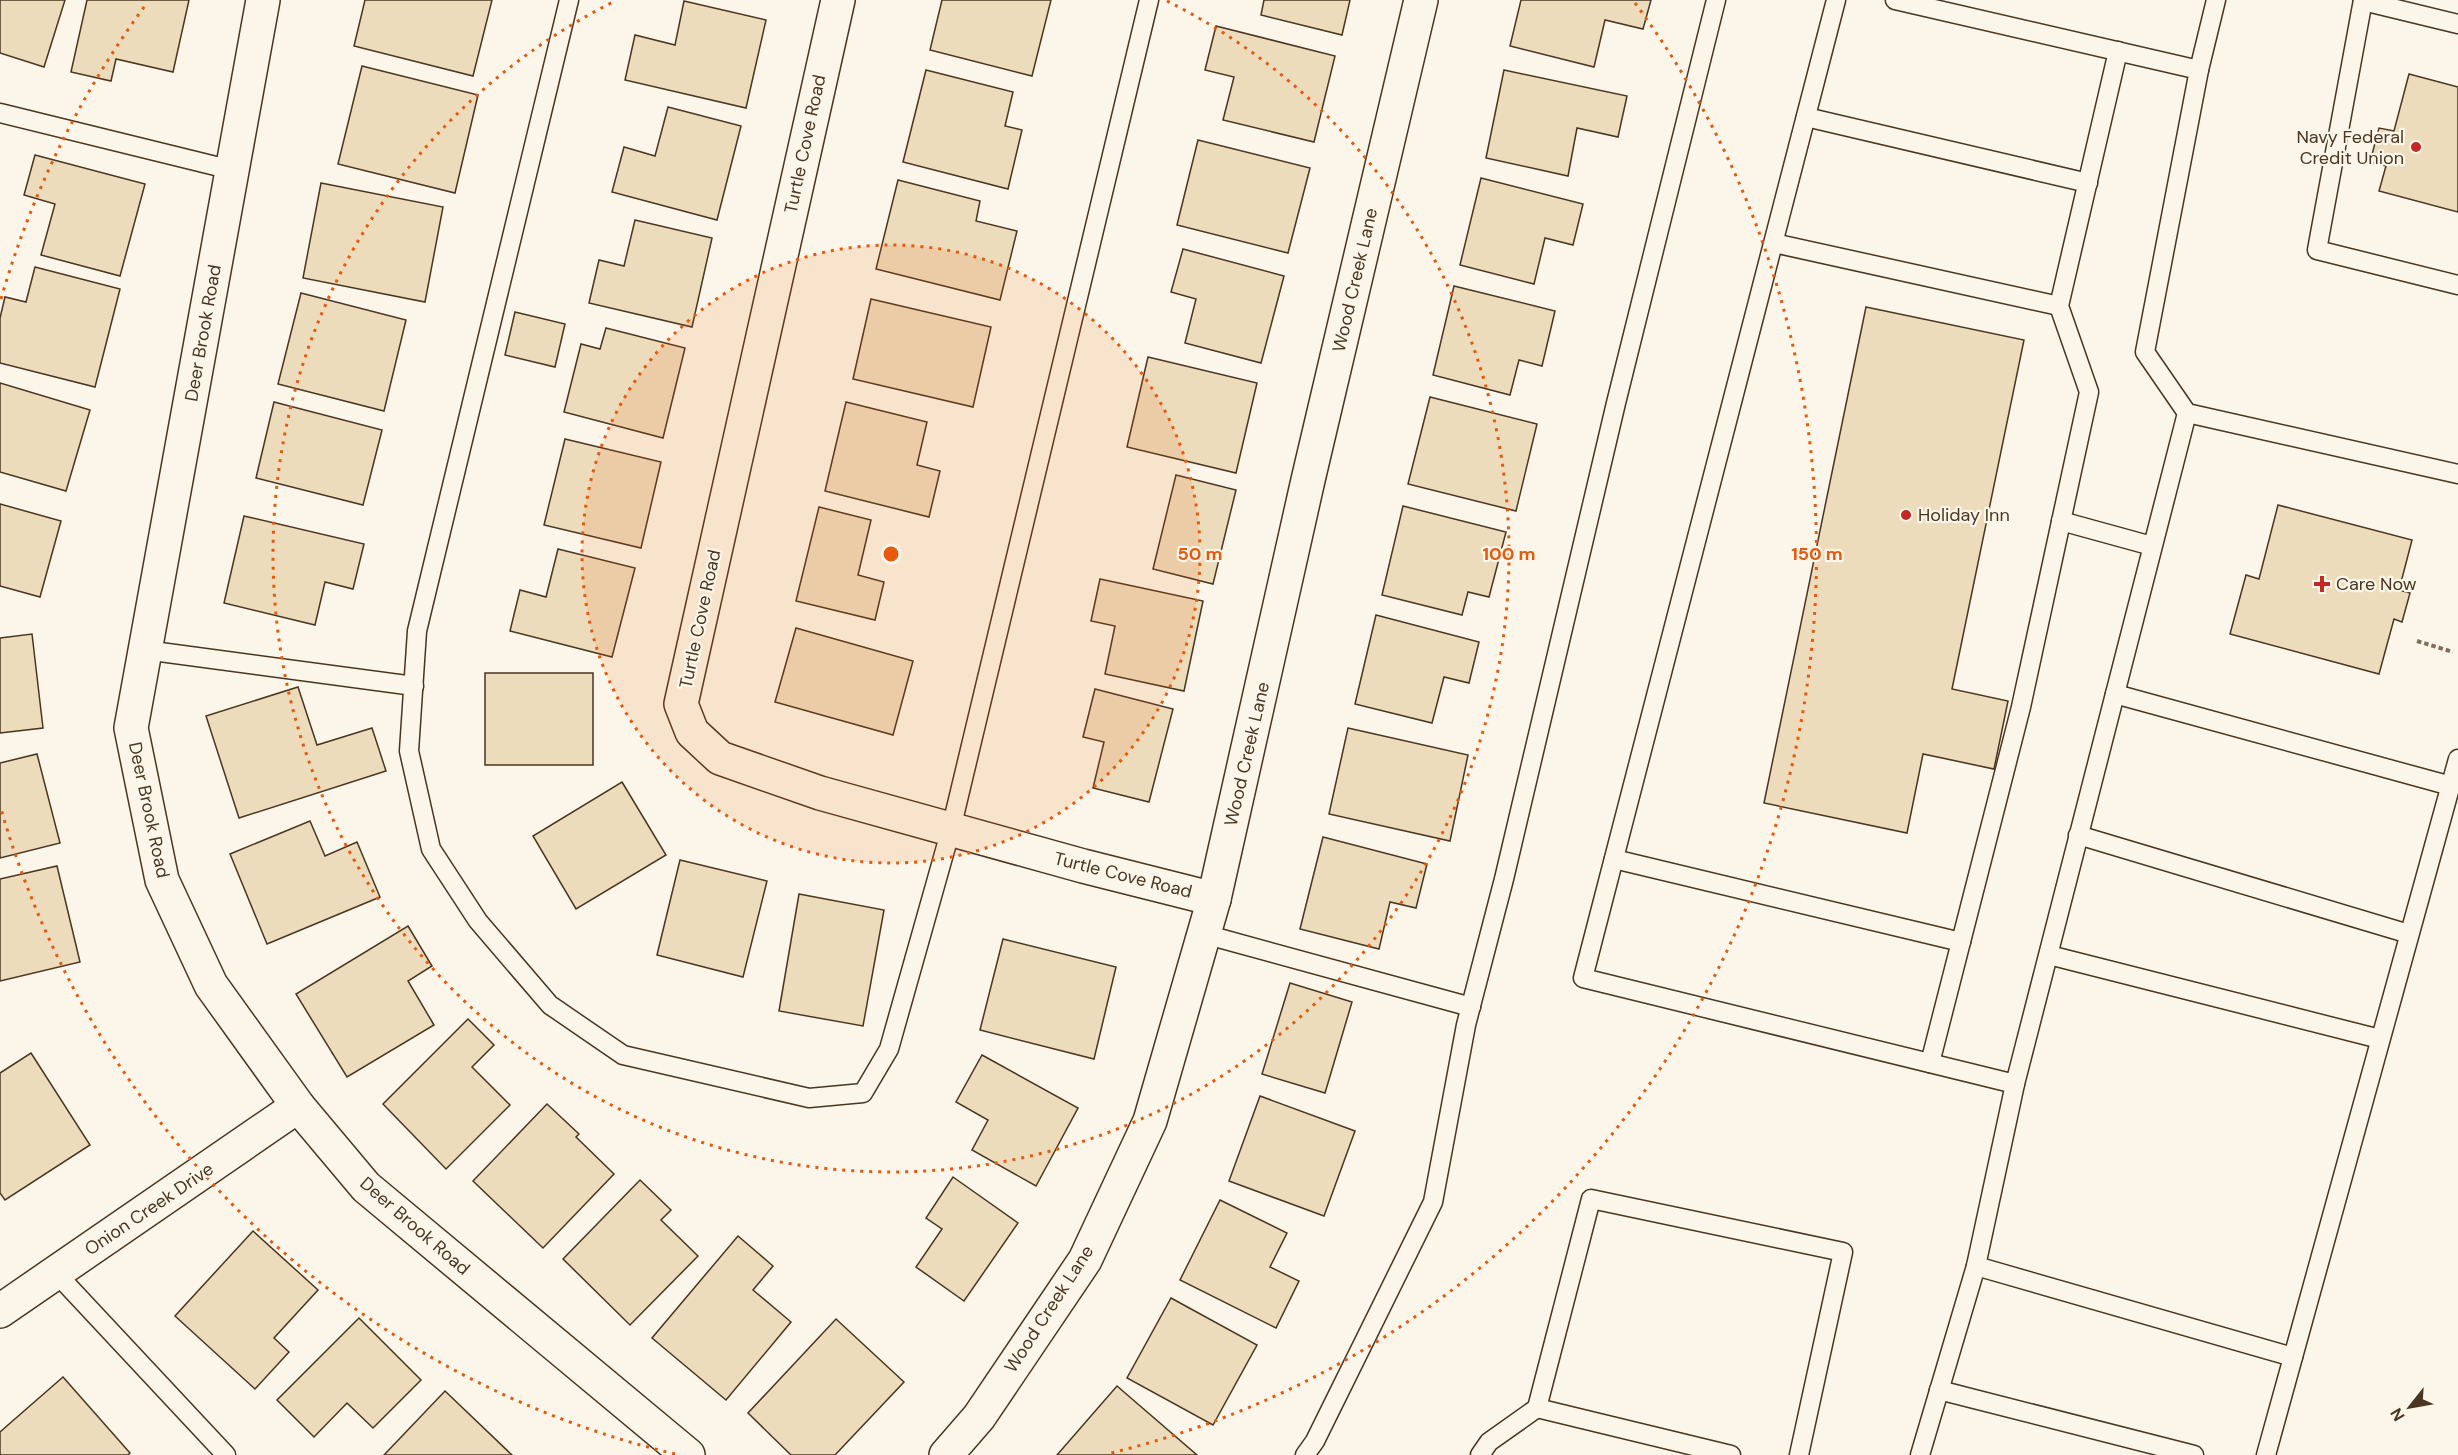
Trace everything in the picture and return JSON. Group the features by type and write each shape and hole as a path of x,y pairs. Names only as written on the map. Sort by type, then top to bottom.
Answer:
{"street":[{"name":"Deer Brook Road","path":"262,0 131,728 162,880 211,985 298,1106 366,1187 688,1455"},
{"name":"Turtle Cove Road","path":"838,0 681,704 692,732 720,758 820,793 1214,899"},
{"name":"Wood Creek Lane","path":"946,1455 979,1417 1085,1260 1149,1121 1214,899 1316,445 1421,0"},
{"name":"Onion Creek Drive","path":"0,1311 298,1106"}],"lane":[{"path":"568,0 417,631 410,751 431,849 478,921 550,1005 623,1054 809,1098 863,1093 889,1050 951,829 1149,0"},
{"path":"1305,1455 1315,1441 1433,1202 1471,1006 1507,867 1616,403 1716,0"},
{"path":"1836,0 1583,978 2015,1084"},
{"path":"1895,0 2199,70"},
{"path":"2216,0 2199,70 2145,352 2187,413 2458,474"},
{"path":"2458,24 2363,1 2317,250 2458,285"},
{"path":"1930,1063 2021,707 2089,392 2059,306 2118,51"},
{"path":"0,113 232,170"},
{"path":"1806,117 2088,183"},
{"path":"1774,243 2059,306"},
{"path":"1920,1455 1976,1266 2015,1084 2187,413"},
{"path":"2061,520 2152,546"},
{"path":"145,650 414,686"},
{"path":"2115,694 2451,786"},
{"path":"2266,1455 2458,759"},
{"path":"2078,836 2409,934"},
{"path":"1614,859 1961,942"},
{"path":"1204,934 1471,1006"},
{"path":"2049,955 2380,1039"},
{"path":"1480,1455 1489,1442 1537,1408 1591,1199 1843,1252 1799,1455"},
{"path":"1976,1266 2293,1357"},
{"path":"56,1273 226,1455"},
{"path":"1939,1390 2194,1455"},
{"path":"1537,1408 1731,1455"}],"path":[{"path":"2417,641 2453,652"}],"building":[{"path":"0,0 65,0 44,67 0,53"},
{"path":"87,0 189,0 173,72 116,59 111,81 71,72"},
{"path":"365,0 492,0 473,76 354,46"},
{"path":"942,0 1051,0 1032,76 930,50"},
{"path":"1264,0 1350,0 1342,35 1261,15"},
{"path":"1521,0 1651,0 1643,29 1605,20 1594,67 1510,46"},
{"path":"684,1 766,20 746,108 625,80 635,35 675,45"},
{"path":"1216,26 1335,56 1314,142 1223,120 1234,77 1205,70"},
{"path":"362,66 478,95 455,193 338,164"},
{"path":"926,70 1013,92 1005,126 1022,130 1008,189 903,162"},
{"path":"1504,70 1627,96 1618,137 1577,128 1568,176 1486,158"},
{"name":"Navy Federal Credit Union","path":"2409,74 2458,87 2458,212 2379,191 2386,166 2370,162 2379,128 2394,131"},
{"path":"668,107 741,126 717,220 612,192 624,147 655,156"},
{"path":"1198,140 1310,168 1288,253 1177,225"},
{"path":"35,155 145,184 120,276 41,255 55,204 24,195"},
{"path":"1481,178 1583,204 1573,245 1545,238 1534,284 1460,265"},
{"path":"898,180 980,201 976,221 1017,231 1000,300 876,269"},
{"path":"321,183 443,207 425,302 303,278"},
{"path":"635,220 712,238 692,327 589,303 599,260 624,266"},
{"path":"1183,249 1284,276 1261,363 1185,343 1196,299 1171,292"},
{"path":"35,267 120,289 95,387 0,363 0,318 5,297 26,302"},
{"path":"1454,286 1555,311 1542,366 1519,360 1510,395 1433,375"},
{"path":"301,293 406,320 384,411 278,384"},
{"path":"871,299 991,327 973,407 853,379"},
{"name":"Holiday Inn","path":"1866,307 2024,340 1952,689 2008,701 1994,769 1923,754 1907,833 1764,803"},
{"path":"515,312 565,324 555,367 505,355"},
{"path":"606,328 685,348 663,438 564,412 581,344 600,349"},
{"path":"1148,357 1257,383 1236,473 1127,447"},
{"path":"0,383 90,410 66,491 0,472"},
{"path":"1430,397 1537,424 1516,511 1408,484"},
{"path":"274,402 382,430 363,505 256,478"},
{"path":"846,402 927,422 917,465 940,471 929,517 825,491"},
{"path":"565,439 661,462 641,548 544,525"},
{"path":"1176,475 1236,490 1213,584 1153,569"},
{"path":"0,504 61,521 40,597 0,586"},
{"name":"Care Now","path":"2278,505 2412,540 2399,590 2410,593 2402,622 2394,619 2379,674 2230,634 2246,575 2259,579"},
{"path":"1403,506 1506,532 1489,597 1468,592 1462,615 1382,595"},
{"path":"819,507 871,520 858,575 884,582 875,620 796,601"},
{"path":"244,516 364,544 353,589 325,582 315,625 224,603"},
{"path":"558,549 635,568 612,657 510,631 520,590 546,597"},
{"path":"1100,579 1203,601 1184,691 1105,674 1115,626 1091,621"},
{"path":"1376,615 1479,642 1469,683 1444,677 1432,723 1355,704"},
{"path":"796,628 913,661 893,735 775,702"},
{"path":"32,634 43,728 0,733 0,638"},
{"path":"485,673 593,673 593,765 485,765"},
{"path":"298,687 317,745 372,728 386,771 239,818 206,716"},
{"path":"1095,689 1173,709 1149,802 1093,788 1104,742 1083,737"},
{"path":"1348,728 1468,755 1450,841 1329,814"},
{"path":"37,754 60,843 0,858 0,763"},
{"path":"622,782 666,855 576,909 533,836"},
{"path":"310,821 325,856 357,842 380,897 267,944 230,854"},
{"path":"1323,837 1427,864 1416,908 1390,902 1379,949 1300,929"},
{"path":"680,860 767,881 743,977 657,955"},
{"path":"57,866 80,962 0,981 0,879"},
{"path":"799,894 884,910 863,1026 779,1011"},
{"path":"408,926 432,966 408,981 434,1025 347,1077 296,994"},
{"path":"1003,939 1116,967 1094,1059 980,1030"},
{"path":"1290,983 1352,1002 1325,1093 1262,1074"},
{"path":"468,1019 494,1045 472,1067 510,1105 446,1169 383,1104"},
{"path":"31,1053 90,1145 5,1200 0,1193 0,1073"},
{"path":"982,1055 1078,1108 1036,1186 972,1150 988,1120 956,1102"},
{"path":"1260,1096 1355,1131 1324,1216 1229,1181"},
{"path":"547,1104 579,1134 576,1137 614,1174 543,1248 473,1181"},
{"path":"953,1177 1018,1223 964,1301 916,1267 942,1229 926,1218"},
{"path":"640,1180 671,1210 661,1220 698,1256 630,1325 563,1259"},
{"path":"1220,1200 1287,1233 1270,1267 1299,1281 1276,1328 1180,1280"},
{"path":"253,1231 318,1290 274,1338 289,1352 255,1389 175,1316"},
{"path":"738,1236 773,1266 753,1290 791,1322 726,1400 652,1338"},
{"path":"1171,1298 1257,1345 1213,1425 1127,1378"},
{"path":"359,1318 421,1380 373,1428 347,1403 314,1437 277,1400"},
{"path":"836,1319 904,1382 835,1455 791,1455 748,1413"},
{"path":"63,1377 130,1453 128,1455 0,1455 0,1432"},
{"path":"1117,1386 1197,1455 1057,1455"},
{"path":"445,1391 512,1455 384,1455"}],"place":[{"name":"Navy Federal Credit Union","path":"2416,147"},
{"name":"Holiday Inn","path":"1906,515"},
{"name":"Care Now","path":"2322,584"}]}
